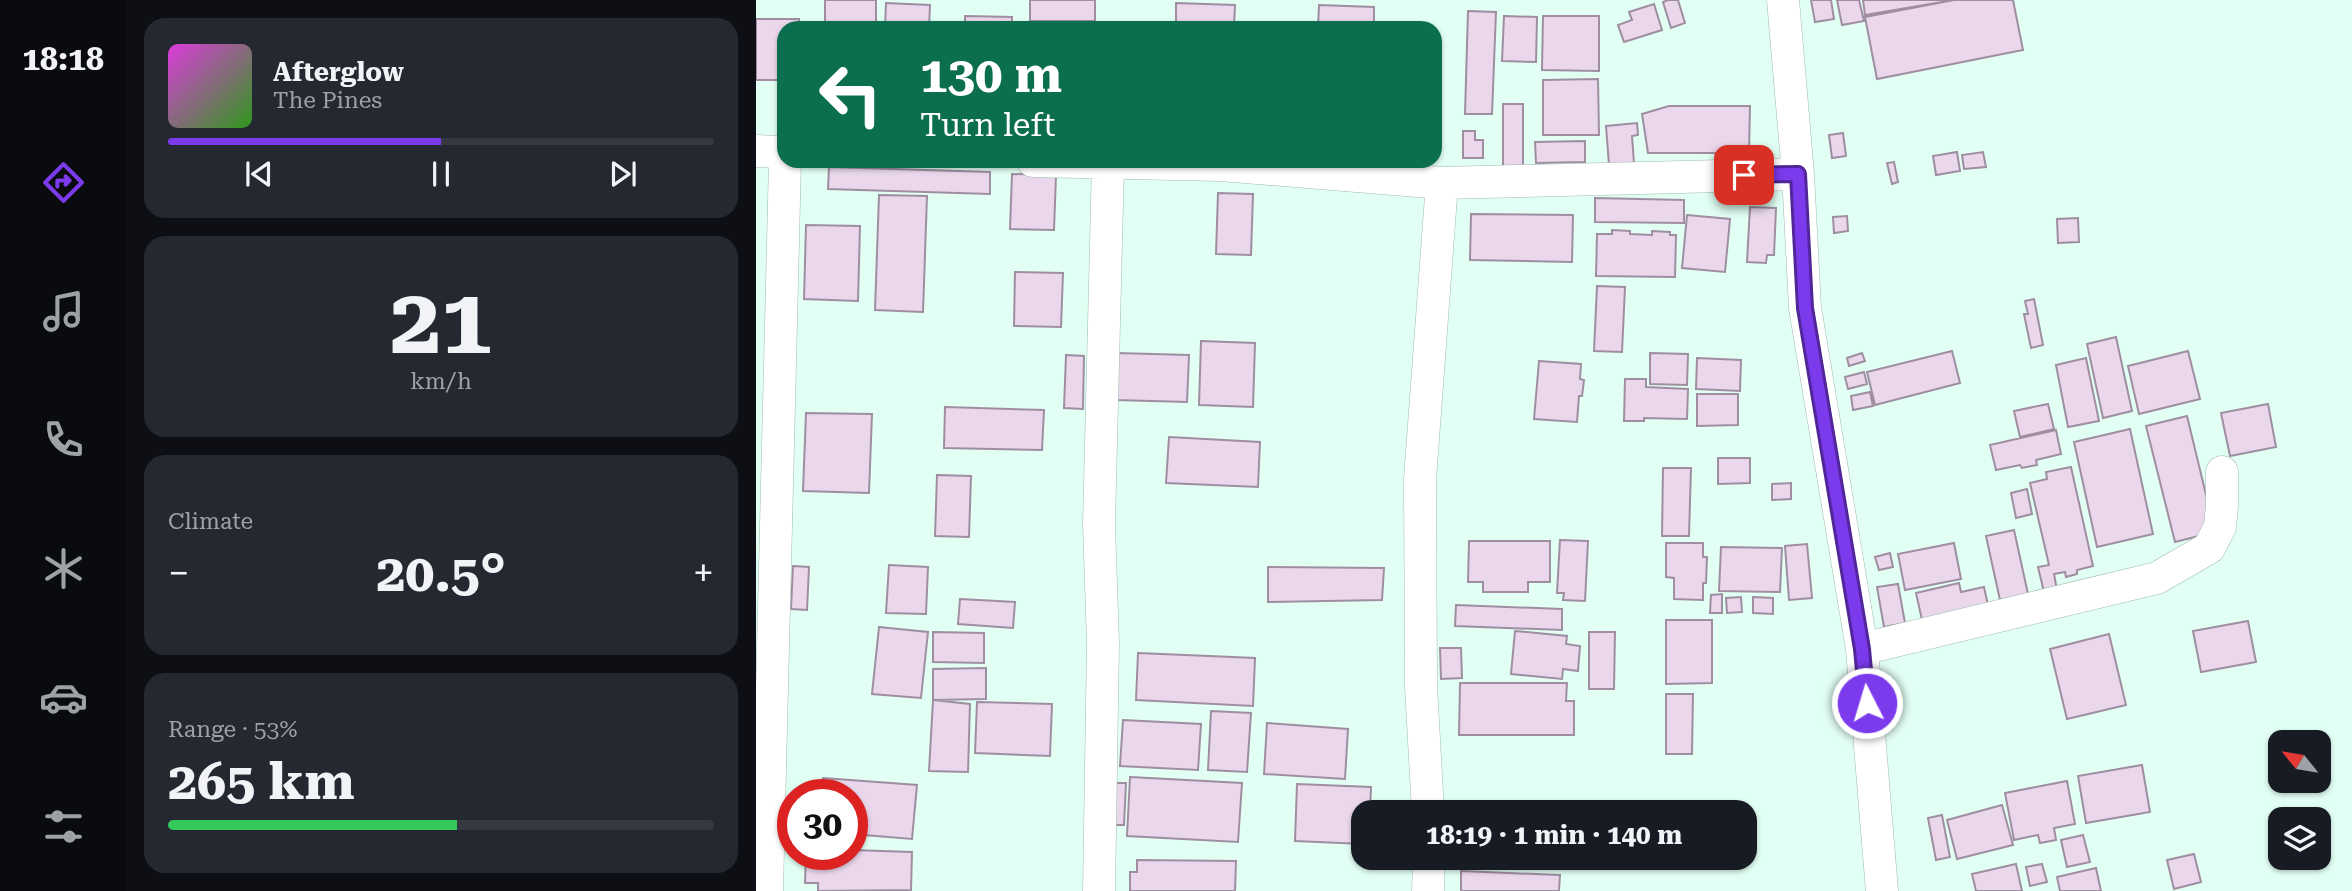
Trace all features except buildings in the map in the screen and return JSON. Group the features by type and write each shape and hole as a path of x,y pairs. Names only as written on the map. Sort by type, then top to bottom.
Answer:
{"street":[{"path":"1783,0 1798,174 1805,308 1862,649 1882,891"},
{"path":"756,151 777,152"},
{"path":"767,891 785,168"},
{"path":"1099,891 1103,644 1099,524 1108,168"},
{"path":"1257,168 1442,183 1798,174"},
{"path":"1427,800 1421,686 1420,479 1442,183"},
{"path":"1862,649 2157,578 2209,548 2220,527 2222,472"},
{"path":"1427,891 1428,870"}],"route":[{"path":"1744,175 1798,174 1805,308 1862,649 1867,703"}]}
